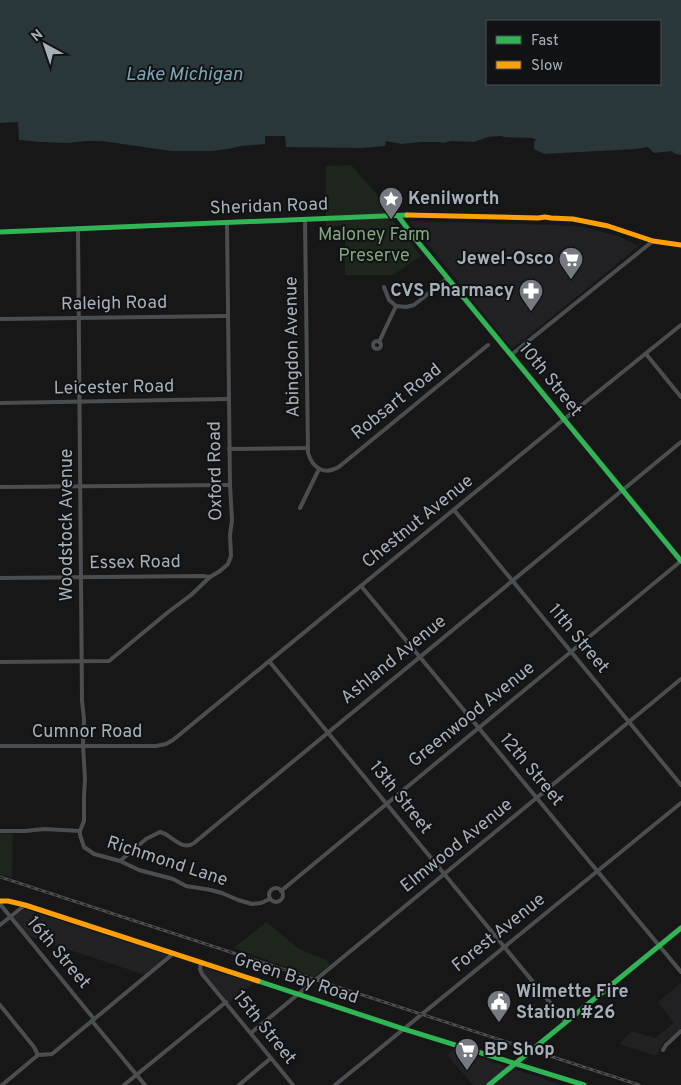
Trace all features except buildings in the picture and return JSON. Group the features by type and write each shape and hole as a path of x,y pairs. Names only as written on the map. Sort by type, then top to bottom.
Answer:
{"street":[{"name":"Sheridan Road","path":"0,232 398,216 538,218 542,220 551,218 573,219 608,226 653,241 681,245"},
{"name":"10th Street","path":"398,216 681,561"},
{"name":"Abingdon Avenue","path":"305,220 308,453 311,461 319,469"},
{"name":"Oxford Road","path":"82,661 108,661 191,595 210,577 224,568 231,559 227,223"},
{"name":"Woodstock Avenue","path":"78,228 82,702 85,779 84,821 80,831"},
{"path":"511,356 653,241"},
{"path":"384,287 391,302 396,306 406,307 414,305 448,278"},
{"path":"379,342 396,306"},
{"name":"Raleigh Road","path":"0,318 228,316"},
{"name":"Chestnut Avenue","path":"173,740 681,326"},
{"name":"Robsart Road","path":"319,469 331,470 340,466 488,346"},
{"path":"646,354 681,397"},
{"name":"Leicester Road","path":"0,403 229,399"},
{"name":"Ashland Avenue","path":"120,861 146,839 160,832 167,834 183,845 190,846 681,442"},
{"path":"229,449 308,448"},
{"path":"300,508 319,469"},
{"path":"0,487 230,484"},
{"name":"11th Street","path":"454,510 681,786"},
{"name":"Greenwood Avenue","path":"281,891 681,561"},
{"name":"Essex Road","path":"0,578 210,577"},
{"name":"12th Street","path":"361,586 681,972"},
{"path":"0,662 82,661"},
{"name":"13th Street","path":"269,661 566,1022"},
{"name":"Elmwood Avenue","path":"251,1033 681,679"},
{"name":"Cumnor Road","path":"0,746 156,746 173,740"},
{"name":"Forest Avenue","path":"335,1085 681,803"},
{"path":"0,831 44,829 80,831"},
{"name":"Richmond Lane","path":"80,831 82,844 94,854 120,861 139,870 173,879 186,886 211,890 238,900 256,904 270,899"},
{"name":"Greenwood Avenue","path":"273,888 281,891 282,897 280,900 276,902 270,899 269,892 273,888"},
{"name":"Green Bay Road","path":"0,902 8,901 25,905 584,1085"},
{"name":"16th Street","path":"0,902 145,1085"},
{"path":"0,925 25,905"},
{"path":"489,1085 681,928"},
{"path":"2,1085 38,1055 52,1054 174,953"},
{"name":"15th Street","path":"201,962 200,969 202,974 294,1085"},
{"path":"124,1085 226,1002"},
{"path":"0,1005 34,1046 38,1055"},
{"path":"663,1050 681,1031"},
{"path":"239,1085 271,1058"}],"shaded area":[{"path":"409,221 584,227 618,236 639,246 512,349"},
{"path":"24,909 170,956 145,975 28,936 13,918"},
{"path":"201,967 254,983 228,1004 203,973"},
{"path":"681,983 681,1028 664,1042 656,1056 619,1044 632,1031 655,1038 674,1023 658,1002"},
{"path":"454,1049 562,1085 473,1085 447,1055"}],"green space":[{"name":"Maloney Farm Preserve","path":"351,165 391,210 385,211 421,256 393,275 345,275 345,225 326,227 326,166"},
{"path":"0,833 13,834 12,878 0,874"},
{"path":"266,922 301,950 326,960 331,964 314,977 234,948"}],"water":[{"name":"Lake Michigan","path":"0,0 681,0 681,155 675,154 672,151 654,153 648,147 544,154 534,149 534,142 536,140 533,138 501,136 488,137 474,142 451,141 444,143 421,142 401,144 386,141 385,146 362,148 286,147 285,136 265,136 265,144 213,151 171,151 102,141 68,143 19,140 18,122 0,123"}],"railway":[{"path":"0,877 639,1085"}],"traffic: fast":[{"path":"0,232 407,215"},
{"path":"398,216 681,561"},
{"path":"489,1085 681,928"},
{"path":"258,981 584,1085"}],"traffic: slow":[{"path":"407,215 573,219 608,226 653,241 681,245"},
{"path":"0,901 25,905 258,981"}],"place":[{"name":"Kenilworth","path":"391,220"},
{"name":"Jewel-Osco","path":"571,280"},
{"name":"CVS Pharmacy","path":"531,312"},
{"name":"Wilmette Fire Station #26","path":"499,1023"},
{"name":"BP Shop","path":"467,1071"}]}
